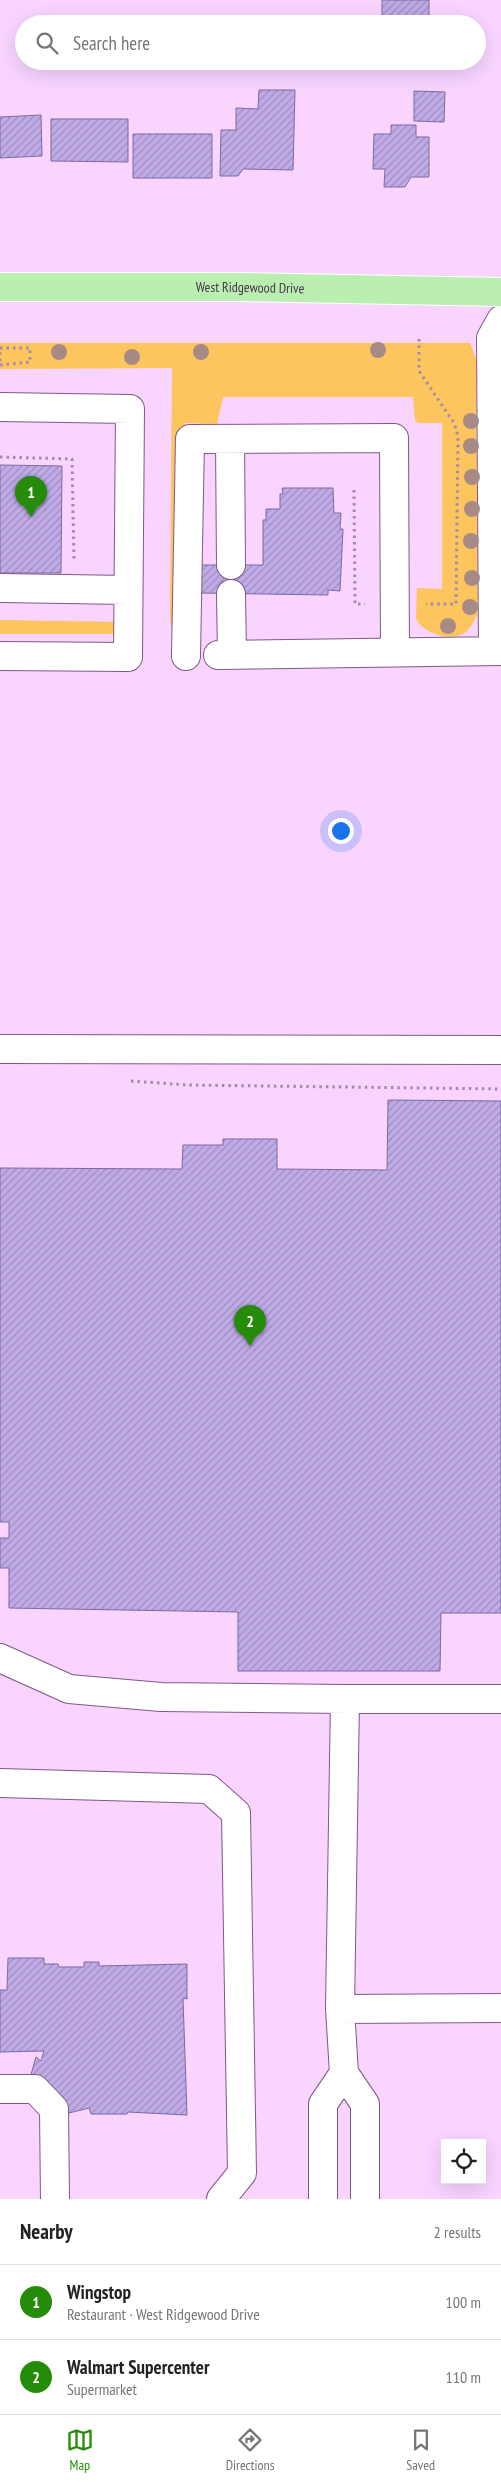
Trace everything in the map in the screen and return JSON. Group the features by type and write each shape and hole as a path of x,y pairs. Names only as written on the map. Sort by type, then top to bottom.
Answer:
{"main road":[{"name":"West Ridgewood Drive","path":"0,287 237,287 501,292"}],"lane":[{"path":"231,594 225,655 497,651 491,338 501,320"},
{"path":"0,407 130,409 128,657 0,656"},
{"path":"186,656 190,438 394,438 395,651"},
{"path":"230,438 231,565"},
{"path":"0,588 128,590"},
{"path":"0,1049 501,1050"},
{"path":"0,1658 69,1690 161,1697 501,1699"},
{"path":"346,1699 340,2010 344,2073 366,2104 365,2199"},
{"path":"0,1783 209,1789 236,1813 242,2173 221,2199"},
{"path":"340,2010 501,2008"},
{"path":"323,2199 323,2104 344,2073"},
{"path":"0,2089 35,2089 54,2109 55,2199"}],"path":[{"path":"419,339 419,371 454,423 458,436 456,604 426,604"},
{"path":"0,348 30,348 30,362 0,366 0,348"},
{"path":"0,457 72,459 74,567"},
{"path":"354,490 355,604 373,604"},
{"path":"188,1085 501,1089"}],"shaded area":[{"path":"0,343 470,343 476,359 478,613 472,624 462,634 447,637 425,629 416,618 417,588 442,589 442,423 419,423 415,421 413,397 223,397 217,424 185,423 184,622 177,634 172,631 170,618 172,368 0,369"},
{"path":"0,620 121,622 117,634 0,634"}],"building":[{"path":"382,0 429,0 429,15 382,15"},
{"path":"259,90 295,90 293,170 243,169 238,176 220,176 221,130 236,130 236,108 258,109"},
{"path":"414,91 445,92 444,122 414,121"},
{"path":"41,115 42,156 0,158 0,117"},
{"path":"51,119 128,119 128,162 51,161"},
{"path":"391,125 416,125 416,137 429,137 429,177 411,177 405,187 384,187 385,169 373,169 374,134 391,134"},
{"path":"133,134 212,134 212,178 133,178"},
{"path":"0,465 62,466 61,573 0,573"},
{"path":"282,488 333,488 334,513 341,513 340,529 343,529 340,591 328,590 328,595 198,593 198,565 263,565 263,520 266,520 266,509 280,509 280,494 283,494"},
{"path":"388,1100 501,1101 501,1613 441,1613 440,1671 238,1671 238,1612 9,1608 9,1568 0,1568 0,1538 9,1538 9,1522 0,1522 0,1168 182,1169 183,1145 223,1145 223,1139 277,1139 277,1169 387,1170"},
{"path":"8,1958 44,1958 44,1964 58,1964 59,1967 84,1967 84,1962 99,1962 99,1966 187,1964 187,1999 183,1998 187,2115 128,2112 127,2114 91,2114 89,2108 65,2114 30,2078 36,2057 41,2061 44,2051 0,2052 0,1990 7,1990"}],"place":[{"name":"Wingstop","path":"31,517"},
{"name":"Walmart Supercenter","path":"250,1346"}]}
